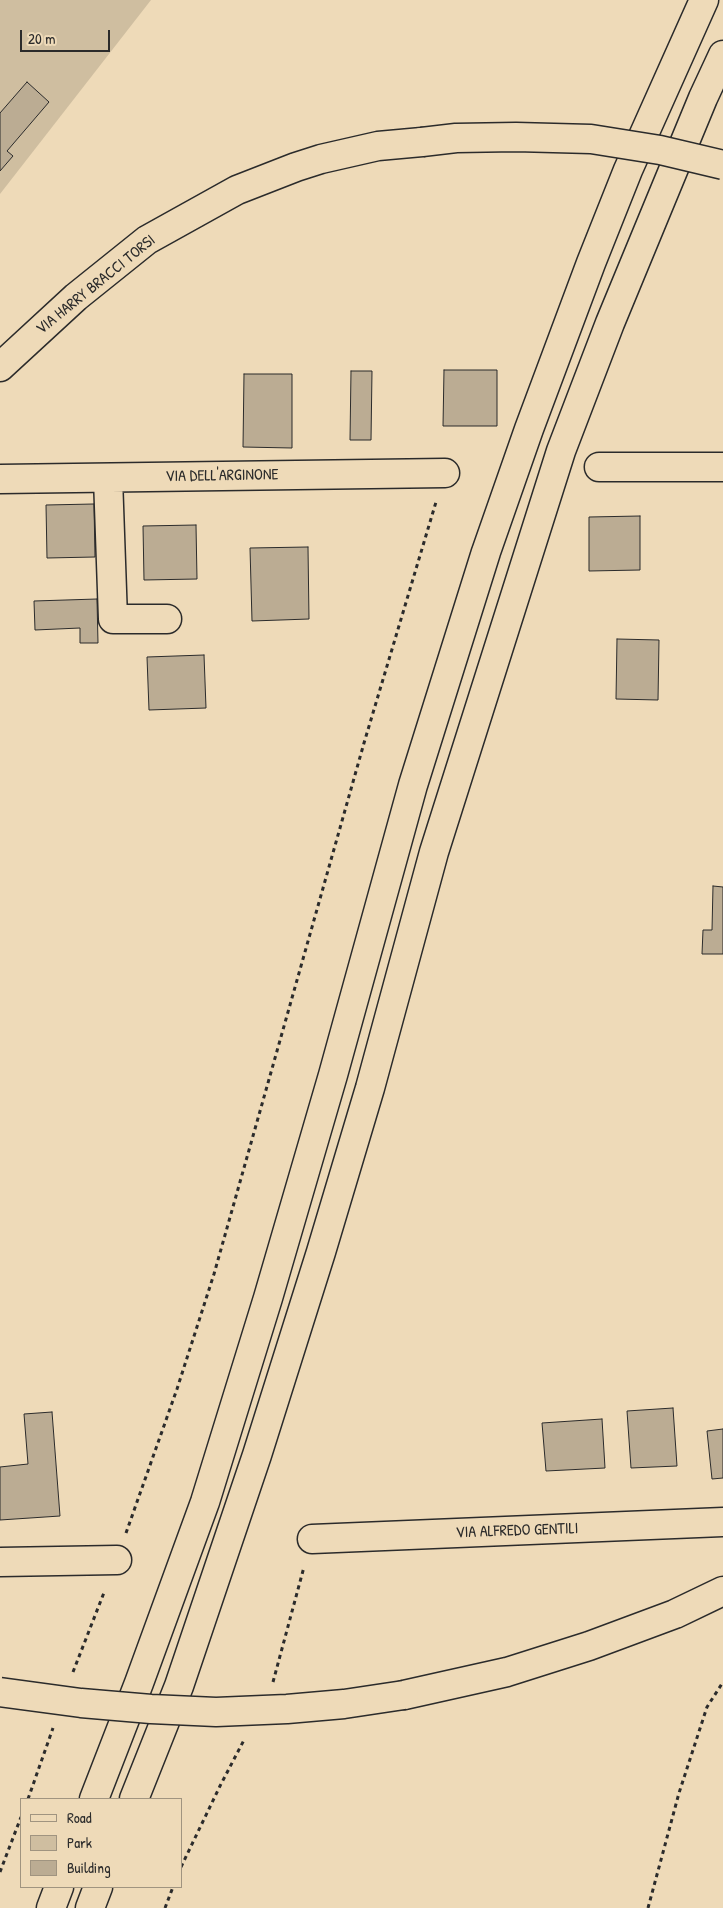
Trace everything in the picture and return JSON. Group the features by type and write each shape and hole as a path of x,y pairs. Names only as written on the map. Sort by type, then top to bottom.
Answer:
{"main road":[{"path":"94,1798 205,1502 271,1289 333,1075 413,785 486,552 529,429 591,263 628,170 704,0"},
{"path":"134,1798 179,1686 263,1437 370,1088 434,852 561,451 610,323 703,98 723,55"},
{"name":"VIA HARRY BRACCI TORSI","path":"0,367 76,297 147,240 236,190 321,159 378,146 496,137 591,139 660,150 723,165"},
{"path":"599,466 723,467"},
{"name":"VIA DELL'ARGINONE","path":"0,479 445,473"},
{"path":"108,478 113,618 167,619"},
{"name":"VIA ALFREDO GENTILI","path":"312,1539 723,1522"},
{"path":"0,1562 117,1560"},
{"path":"0,1692 151,1710 216,1712 344,1704 404,1695 507,1672 589,1646 675,1614 723,1591"},
{"path":"51,1908 59,1888"},
{"path":"90,1908 98,1888"}],"path":[{"path":"73,1672 117,1560 177,1388 214,1274 364,743 445,473"},
{"path":"272,1685 312,1539"},
{"path":"648,1908 679,1793 707,1707 723,1682"},
{"path":"28,1798 54,1727"},
{"path":"182,1865 220,1786 247,1736"},
{"path":"0,1872 20,1821"},
{"path":"164,1908 173,1888"}],"green space":[{"path":"0,0 151,0 0,194"}],"building":[{"path":"27,82 49,102 7,151 13,156 0,171 0,113"},
{"path":"444,370 497,370 497,426 443,426"},
{"path":"351,371 372,371 371,440 350,440"},
{"path":"244,374 292,374 292,448 243,447"},
{"path":"94,504 95,557 47,558 46,505"},
{"path":"640,516 640,570 589,571 589,517"},
{"path":"196,525 197,579 144,580 143,526"},
{"path":"308,547 309,619 252,621 250,548"},
{"path":"97,599 98,643 80,643 80,628 35,630 34,601"},
{"path":"617,639 659,640 658,700 616,699"},
{"path":"204,655 206,708 149,710 147,657"},
{"path":"713,886 723,887 723,954 702,954 703,930 712,930"},
{"path":"673,1408 677,1466 631,1468 627,1411"},
{"path":"52,1412 60,1516 0,1520 0,1467 28,1464 24,1414"},
{"path":"602,1419 605,1468 546,1471 542,1423"},
{"path":"723,1429 723,1478 712,1479 707,1431"}]}
